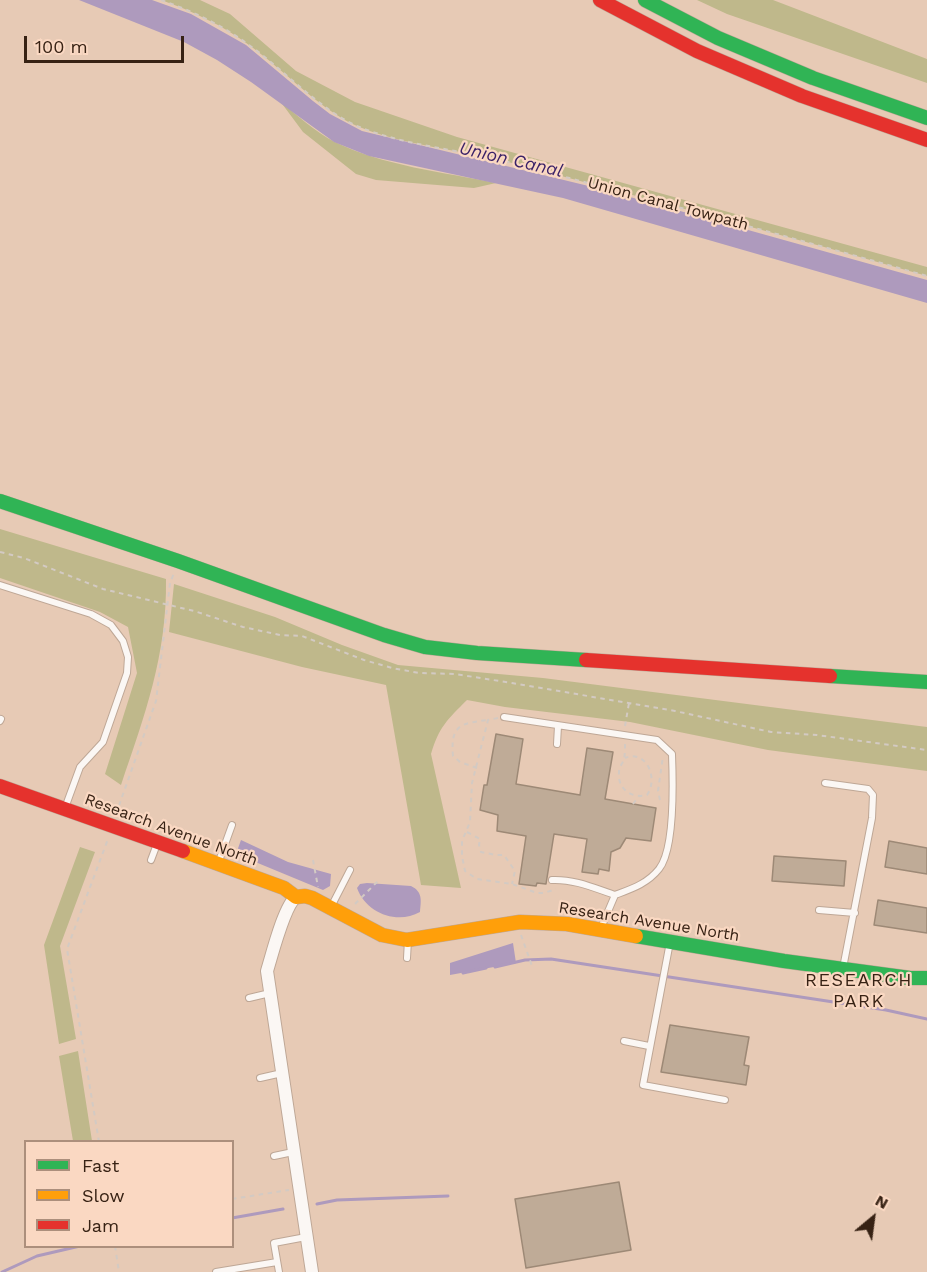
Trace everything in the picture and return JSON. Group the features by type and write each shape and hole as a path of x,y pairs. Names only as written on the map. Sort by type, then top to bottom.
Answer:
{"main road":[{"path":"600,0 697,51 802,96 927,140"},
{"path":"645,0 750,52 813,78 927,118"},
{"path":"0,501 178,561 384,635 425,647 450,651 927,682"},
{"name":"Research Avenue North","path":"0,786 218,863 284,888 296,897 305,896 382,935 408,940 520,922 567,924 843,969 910,978 927,978"}],"street":[{"path":"296,897 291,902 273,947 267,971 312,1272"}],"lane":[{"path":"0,585 91,614 111,625 123,641 128,657 127,673 103,742 80,767 64,809"},
{"path":"504,717 657,740 672,754 674,796 671,824 660,868 644,884 615,895 565,879 552,880"},
{"path":"557,744 558,726"},
{"path":"825,783 868,789 873,795 872,818 843,969"},
{"path":"218,863 232,825"},
{"path":"151,860 157,843"},
{"path":"331,908 350,870"},
{"path":"601,928 615,895"},
{"path":"819,910 855,913"},
{"path":"407,958 408,940"},
{"path":"670,941 643,1085 725,1100"},
{"path":"249,998 270,993"},
{"path":"624,1041 650,1046"},
{"path":"260,1078 282,1073"},
{"path":"274,1156 293,1152"},
{"path":"279,1272 274,1243 306,1237"},
{"path":"216,1272 277,1262"}],"path":[{"name":"Union Canal Towpath","path":"160,0 188,9 229,31 328,108 360,128 427,146 488,156 927,276"},
{"path":"0,552 24,558 103,589 169,605 243,627 280,635 302,636 364,660 392,668 419,673 455,674 512,683 663,709 771,732 817,735 927,750"},
{"path":"99,1140 67,949 93,884 156,700 170,582 178,561"},
{"path":"477,768 460,762 453,756 452,745 456,730 465,722 504,717"},
{"path":"488,720 472,783 471,817 462,841 465,872 477,879 512,884 537,893 544,893 565,884 565,879"},
{"path":"660,800 658,791 660,769 665,747"},
{"path":"632,755 645,761 652,777 650,791 647,795 639,796 626,792 622,787 619,773 625,758 632,755"},
{"path":"650,791 658,791"},
{"path":"633,804 639,796"},
{"path":"467,832 480,839 481,852 504,855 508,858 515,871 512,884"},
{"path":"313,860 318,889"},
{"path":"358,901 378,881"},
{"path":"520,932 531,966"},
{"path":"234,1199 292,1190 299,1191"},
{"path":"116,1248 119,1272"}],"shaded area":[{"path":"79,0 152,0 191,14 246,45 330,114 362,131 605,190 927,280 927,303 563,198 369,156 334,142 251,82 184,42"},
{"path":"161,0 200,0 230,14 296,71 355,102 457,137 927,267 927,276 516,164 400,140 362,128 319,102 239,38 206,19"},
{"path":"697,0 773,0 927,59 927,83 727,14"},
{"path":"280,101 320,133 354,150 394,163 496,183 474,188 376,180 356,174 303,132"},
{"path":"0,529 166,579 163,634 159,659 146,709 121,785 105,774 137,673 128,627 100,612 0,578"},
{"path":"174,584 275,617 398,665 543,678 927,727 927,771 768,750 630,722 505,707 467,700 444,724 431,754 461,888 421,885 386,685 302,667 169,632"},
{"path":"241,840 288,862 331,874 330,886 323,890 236,854"},
{"path":"80,847 95,852 60,946 76,1039 59,1044 44,945"},
{"path":"360,884 415,888 421,900 420,912 411,916 392,917 375,910 361,897 357,888"},
{"path":"513,943 516,963 450,975 450,963"},
{"path":"78,1051 92,1140 73,1140 59,1056"}],"building":[{"path":"496,734 523,739 516,784 580,795 587,748 613,752 605,799 656,808 651,841 626,838 620,848 611,852 609,871 599,869 598,874 582,872 587,839 554,834 546,884 537,883 536,886 519,884 526,836 497,831 498,815 480,810"},
{"path":"889,841 927,848 927,874 885,867"},
{"path":"774,856 846,861 844,886 772,881"},
{"path":"878,900 927,908 927,933 874,925"},
{"path":"670,1025 749,1037 744,1065 749,1066 746,1085 661,1072"},
{"path":"619,1182 631,1250 526,1268 515,1199"}],"waterway":[{"path":"495,967 525,960 551,959 886,1010 927,1019"},
{"path":"463,973 486,968"},
{"path":"317,1204 337,1200 448,1196"},
{"path":"234,1218 283,1209"},
{"path":"2,1272 37,1256 71,1248"}],"traffic: fast":[{"path":"645,0 718,38 813,78 927,118"},
{"path":"0,501 178,561 384,635 425,647 586,660"},
{"path":"830,676 927,682"},
{"path":"636,936 784,961 910,978 927,978"}],"traffic: slow":[{"path":"183,851 284,888 296,897 312,898 382,935 407,940 520,922 567,924 636,936"}],"traffic: jam":[{"path":"600,0 697,51 802,96 927,140"},
{"path":"586,660 830,676"},
{"path":"0,786 183,851"}],"district":[{"name":"RESEARCH PARK","path":"859,991"}],"water label":[{"name":"Union Canal","path":"511,160"}]}
